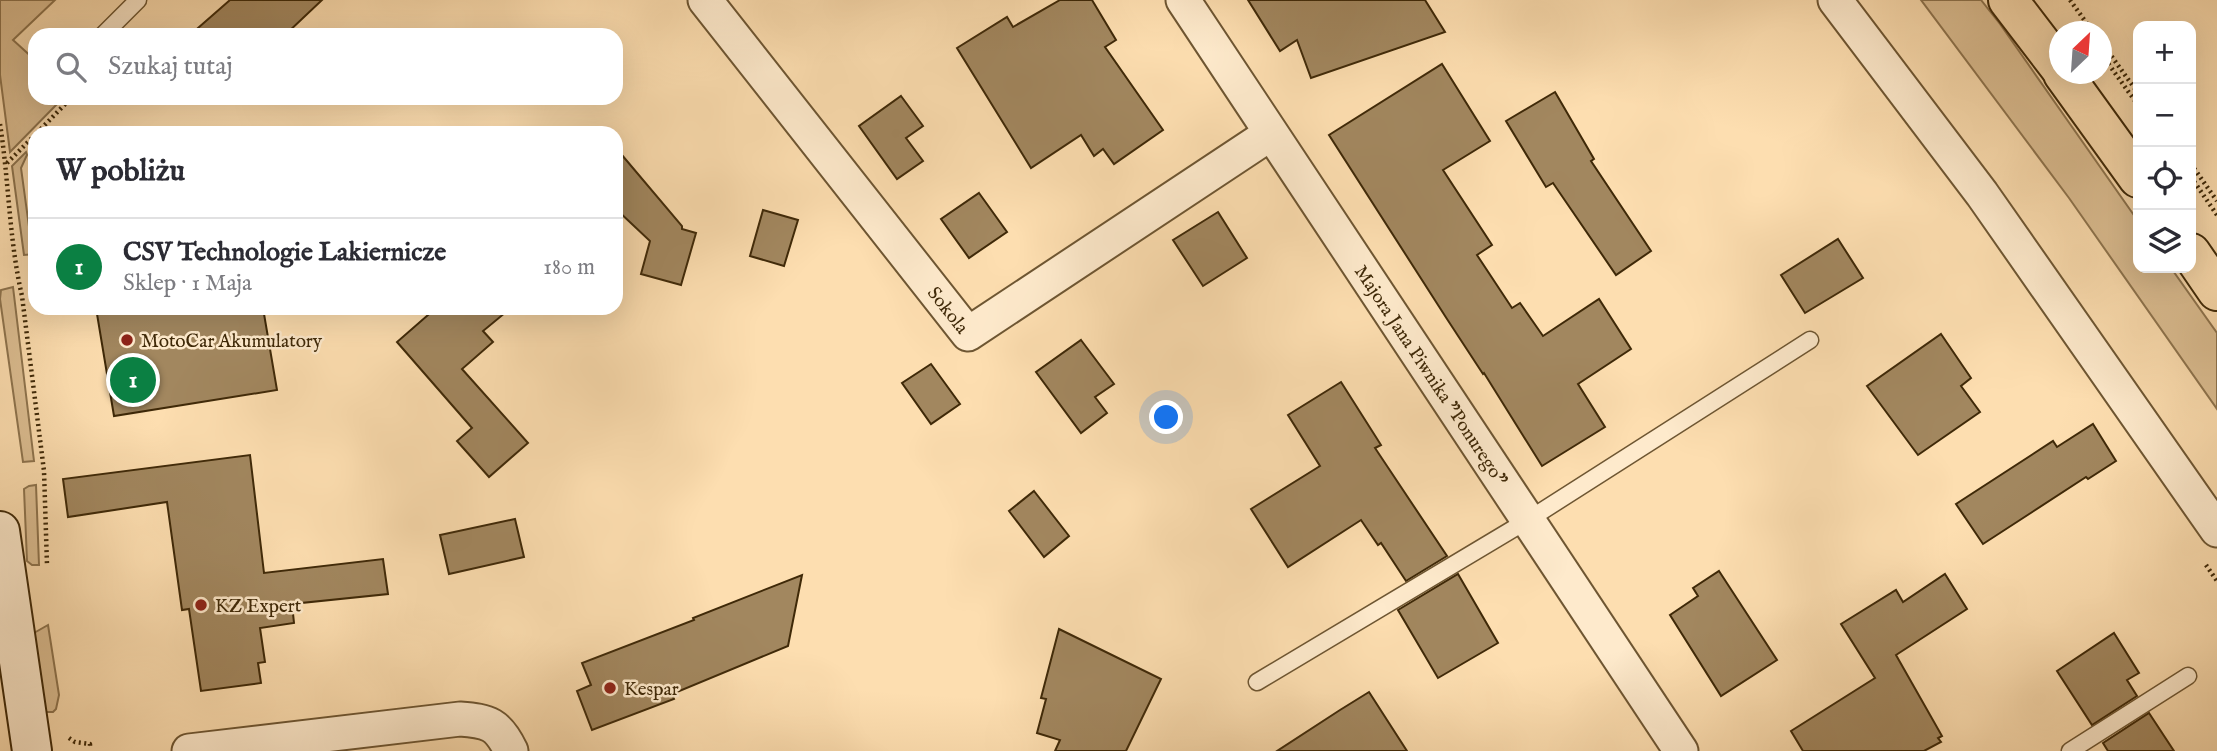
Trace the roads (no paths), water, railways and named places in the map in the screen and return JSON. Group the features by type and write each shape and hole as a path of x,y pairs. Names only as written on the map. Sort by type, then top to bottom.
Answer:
{"main road":[{"path":"2008,0 2049,54"},
{"path":"2070,84 2133,171"},
{"path":"2196,260 2217,290"}],"street":[{"name":"Sokola","path":"705,0 968,334 1270,134"},
{"name":"Majora Jana Piwnika \"Ponurego\"","path":"1183,0 1681,751"},
{"path":"1835,0 1982,194 2217,530"},
{"path":"0,531 32,751"},
{"path":"189,751 460,719 487,722 501,732 512,751"}],"lane":[{"path":"110,28 138,0"},
{"path":"1257,682 1528,520 1810,340"},
{"path":"2070,751 2188,676"}],"place":[{"name":"MotoCar Akumulatory","path":"127,340"},
{"name":"CSV Technologie Lakiernicze","path":"133,380"},
{"name":"KZ Expert","path":"201,605"},
{"name":"Kespar","path":"610,688"}]}
